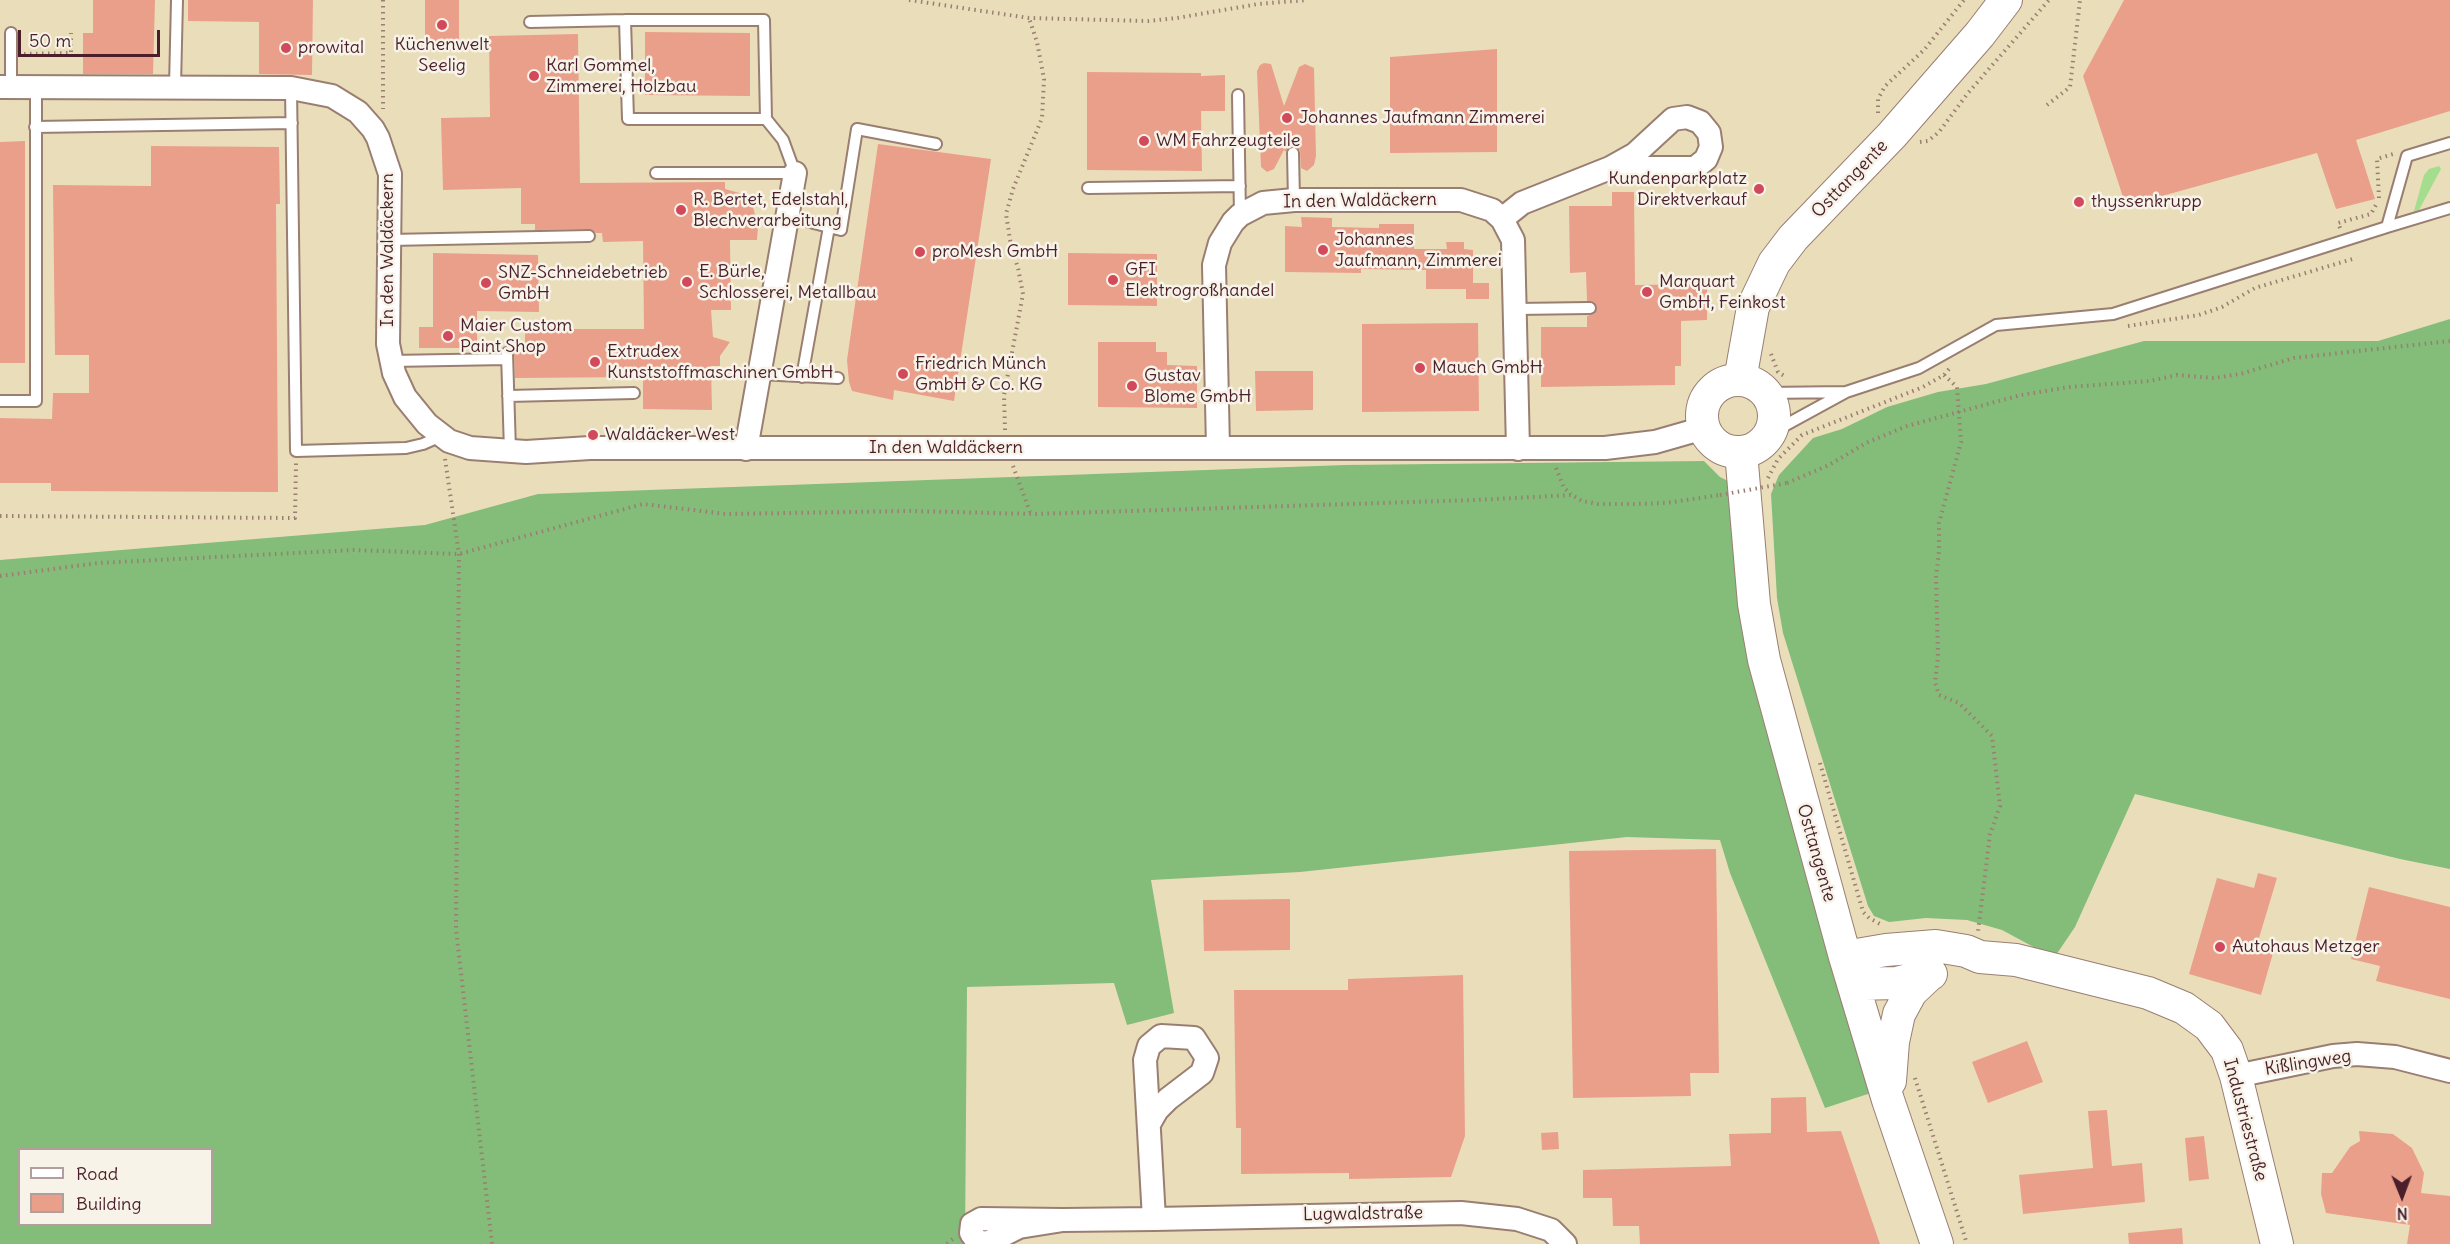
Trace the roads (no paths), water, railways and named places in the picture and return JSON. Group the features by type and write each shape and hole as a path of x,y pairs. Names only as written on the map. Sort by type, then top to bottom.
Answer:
{"main road":[{"name":"Osttangente","path":"1771,433 1774,410 1753,387 1752,307 1774,263 1793,238 1899,127 1980,34 2006,0"},
{"path":"1753,387 1728,381 1711,393 1704,403 1702,416 1704,428 1714,443 1724,450 1742,452 1759,445 1771,433"},
{"name":"Osttangente","path":"1742,452 1754,604 1764,660 1888,1100 1937,1244"},
{"name":"Industriestraße","path":"1850,971 1897,983 1929,975 1979,945"},
{"name":"Industriestraße","path":"1850,971 1886,950 1936,946 1966,951 1979,945 2016,960 2148,993 2184,1008 2209,1026 2226,1050 2236,1076 2277,1244"},
{"path":"1888,1100 1893,1042 1899,1014 1911,992 1929,975"}],"street":[{"name":"In den Waldäckern","path":"6,87 291,88 332,96 358,112 374,129 390,174 388,344 390,361 400,387 411,406 441,436 470,448 510,451 590,448 1006,447 1555,449 1631,446 1655,442 1704,428"},
{"path":"1518,449 1513,240 1502,219 1522,203 1610,168"},
{"path":"746,449 795,173"},
{"name":"In den Waldäckern","path":"1240,215 1263,203 1294,200 1461,200 1492,210 1502,219"},
{"path":"1218,448 1214,266 1226,232 1240,215"},
{"name":"Kißlingweg","path":"2236,1076 2333,1056 2357,1054 2395,1057 2450,1071"},
{"path":"1149,1124 1154,1219"},
{"name":"Lugwaldstraße","path":"1063,1220 1461,1213 1517,1219 1551,1230 1565,1244"}],"lane":[{"path":"175,86 177,0"},
{"path":"625,20 628,119 766,119"},
{"path":"530,22 764,20 766,119 783,140 795,173 656,173"},
{"path":"6,87 11,54 11,33"},
{"path":"0,401 36,401 36,87"},
{"path":"291,88 296,451 406,448 441,436"},
{"path":"1238,96 1240,215"},
{"path":"35,127 292,123"},
{"path":"787,216 841,230 857,129 936,144"},
{"path":"2387,227 2407,156 2450,143"},
{"path":"1293,153 1294,200"},
{"path":"1088,188 1240,186"},
{"path":"1771,433 1846,392 1919,368 1996,325 2113,314 2450,208"},
{"path":"802,377 829,227"},
{"path":"390,240 589,236"},
{"path":"1516,309 1590,308"},
{"path":"390,361 507,356 510,451"},
{"path":"759,375 838,378"},
{"path":"1753,387 1804,392 1846,392"},
{"path":"508,396 634,393"}],"place":[{"name":"Küchenwelt Seelig","path":"442,25"},
{"name":"prowital","path":"286,48"},
{"name":"Karl Gommel, Zimmerei, Holzbau","path":"534,76"},
{"name":"Johannes Jaufmann Zimmerei","path":"1287,118"},
{"name":"WM Fahrzeugteile","path":"1144,141"},
{"name":"Kundenparkplatz Direktverkauf","path":"1759,189"},
{"name":"thyssenkrupp","path":"2079,202"},
{"name":"R. Bertet, Edelstahl, Blechverarbeitung","path":"681,210"},
{"name":"Johannes Jaufmann, Zimmerei","path":"1323,250"},
{"name":"proMesh GmbH","path":"920,252"},
{"name":"GFI Elektrogroßhandel","path":"1113,280"},
{"name":"E. Bürle, Schlosserei, Metallbau","path":"687,282"},
{"name":"SNZ-Schneidebetrieb GmbH","path":"486,283"},
{"name":"Marquart GmbH, Feinkost","path":"1647,292"},
{"name":"Maier Custom Paint Shop","path":"448,336"},
{"name":"Extrudex Kunststoffmaschinen GmbH","path":"595,362"},
{"name":"Mauch GmbH","path":"1420,368"},
{"name":"Friedrich Münch GmbH & Co. KG","path":"903,374"},
{"name":"Gustav Blome GmbH","path":"1132,386"},
{"name":"Waldäcker West","path":"593,435"},
{"name":"Autohaus Metzger","path":"2220,947"}]}
